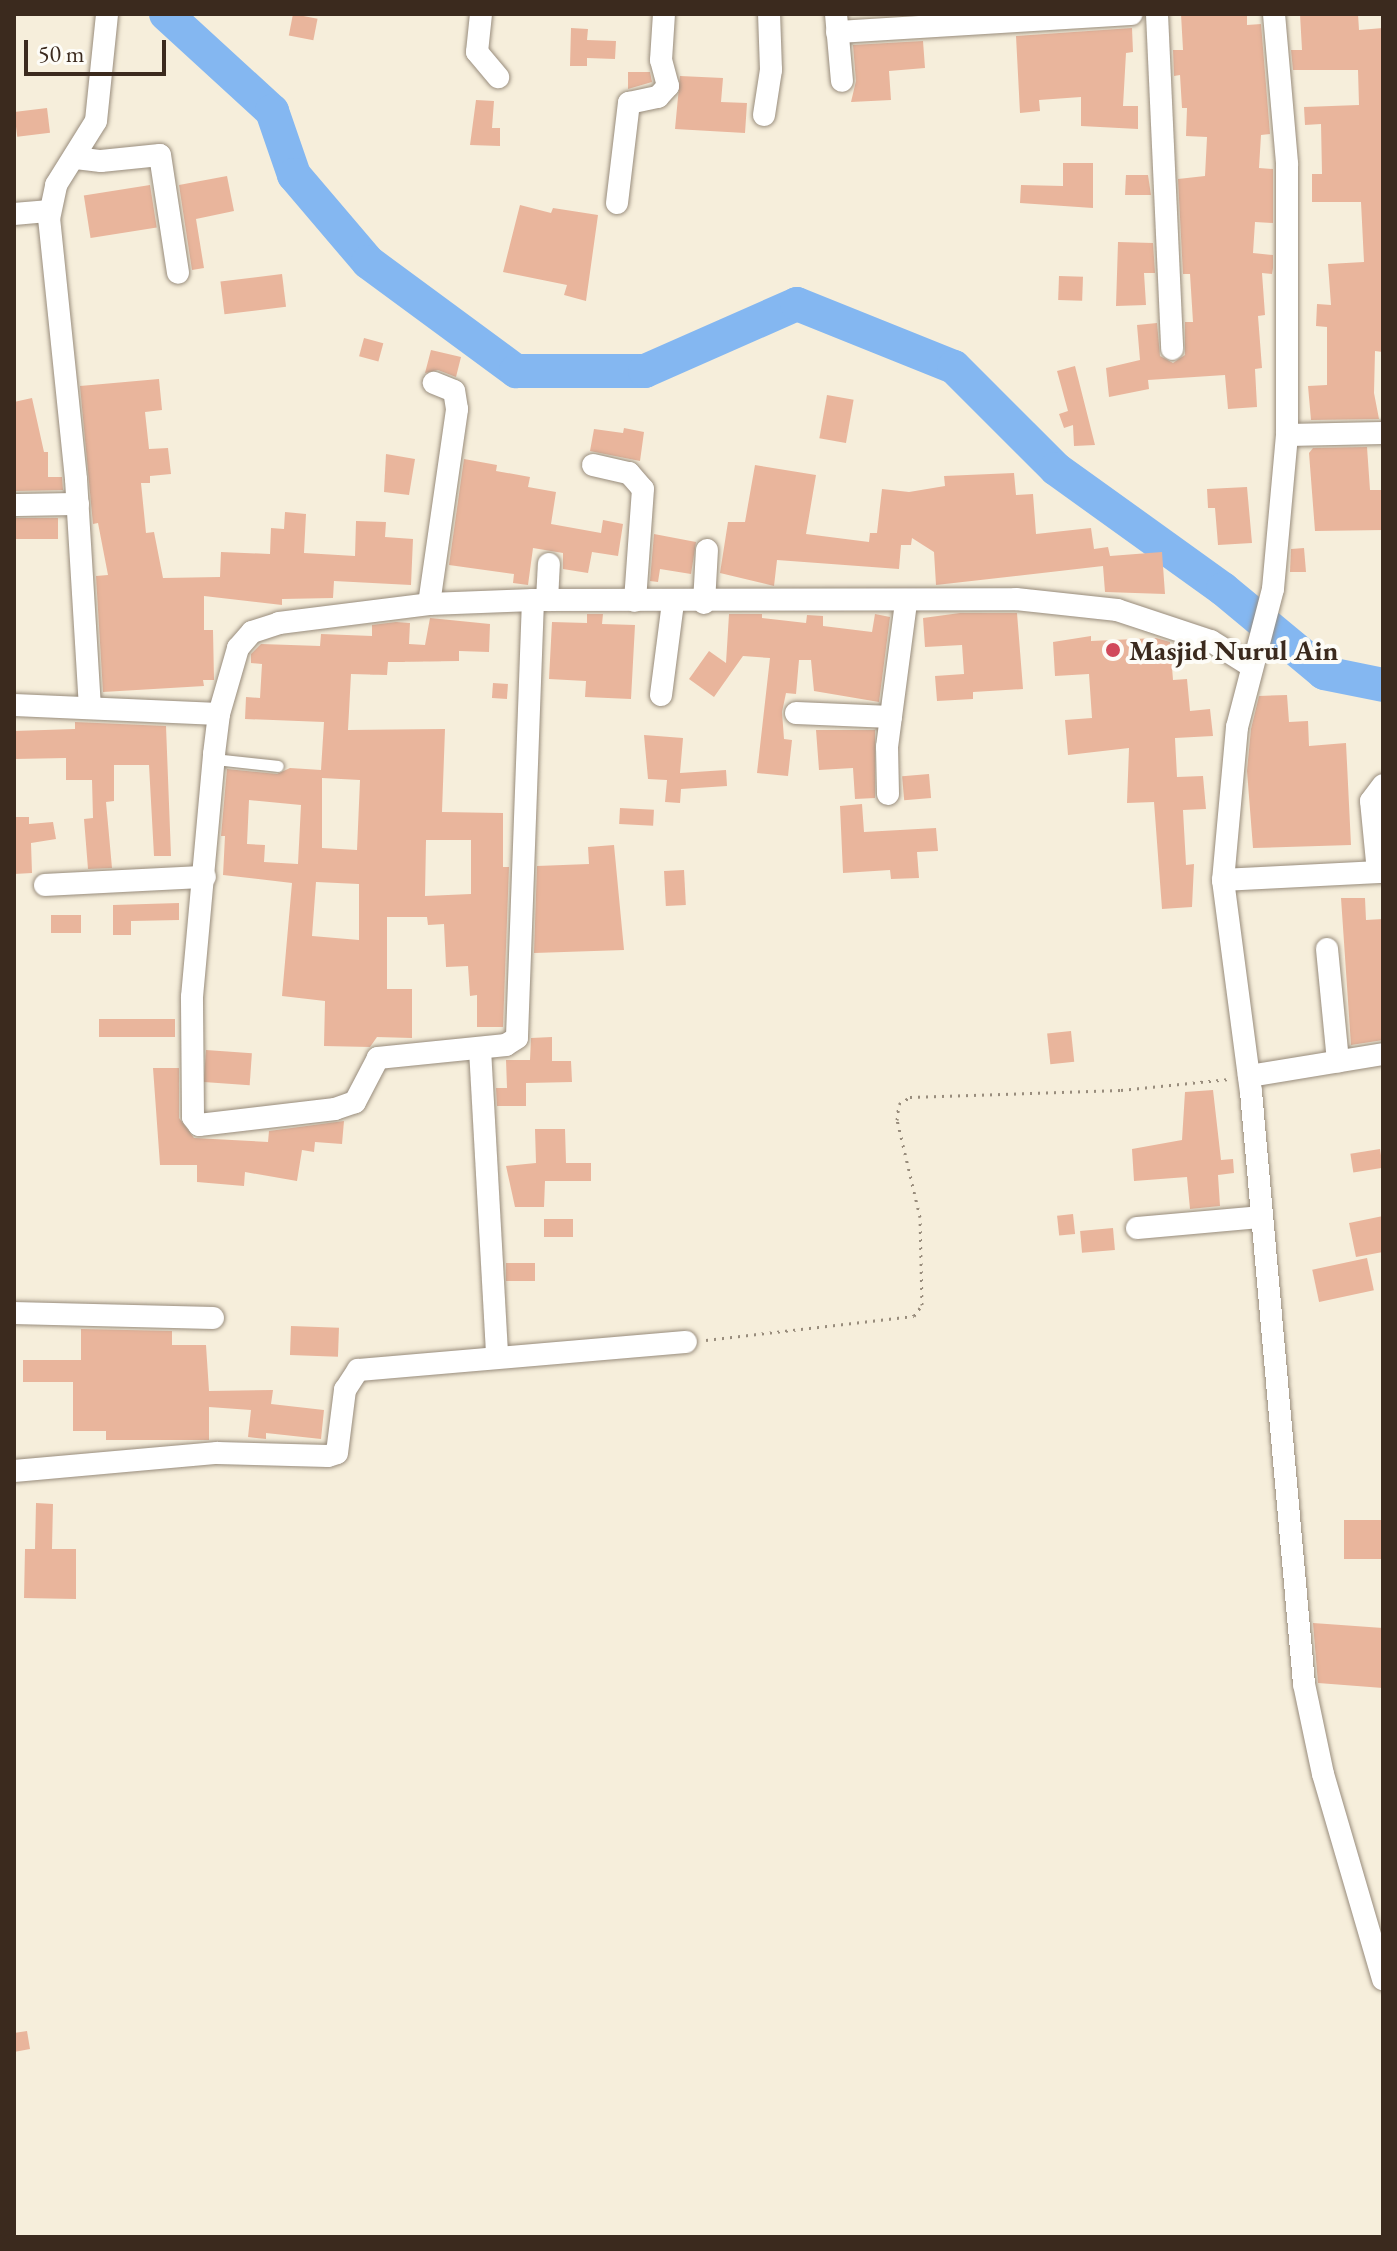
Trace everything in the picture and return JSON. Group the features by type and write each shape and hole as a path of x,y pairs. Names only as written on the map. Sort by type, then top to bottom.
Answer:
{"street":[{"path":"90,708 78,504 50,211 56,185 76,158 96,121 107,14"},
{"path":"481,14 477,52 498,77"},
{"path":"617,203 629,103 658,97 668,86 661,60 664,14"},
{"path":"764,115 771,70 769,14"},
{"path":"842,81 836,23 1131,14"},
{"path":"1157,14 1172,349"},
{"path":"1274,14 1287,164 1287,435 1273,589 1256,643 1230,781 1223,880 1249,1076 1304,1684 1323,1774 1383,1979"},
{"path":"76,158 160,155 178,273"},
{"path":"14,214 50,211"},
{"path":"429,604 457,409 454,391 434,383"},
{"path":"1287,435 1383,433"},
{"path":"593,465 629,473 643,489 635,601"},
{"path":"14,505 78,504"},
{"path":"704,603 707,550"},
{"path":"549,564 540,600 521,809 517,1038 480,1049 378,1058 355,1102 335,1109 199,1125 193,1117 192,997 214,759 219,714 238,648 252,632 279,623 429,604 540,600 704,603 1016,599 1103,607 1211,641 1251,666"},
{"path":"661,695 673,602"},
{"path":"888,794 891,717 906,602"},
{"path":"14,705 219,714"},
{"path":"796,713 891,717"},
{"path":"1223,880 1381,872 1371,801 1383,785"},
{"path":"45,885 205,877"},
{"path":"1327,949 1338,1061"},
{"path":"480,1049 497,1354"},
{"path":"1249,1076 1383,1054"},
{"path":"1137,1228 1260,1217"},
{"path":"14,1313 213,1318"},
{"path":"14,1471 217,1453 328,1456 337,1453 345,1390 358,1370 497,1354 686,1342"}],"lane":[{"path":"214,759 278,766"}],"path":[{"path":"686,1342 914,1316 922,1305 920,1217 897,1120 899,1104 910,1097 1136,1089 1249,1076"}],"building":[{"path":"293,14 318,19 313,40 289,36"},
{"path":"1181,14 1247,14 1247,25 1261,24 1270,134 1261,135 1259,168 1273,169 1273,223 1255,222 1253,253 1273,255 1273,268 1272,274 1262,273 1265,315 1258,316 1262,368 1255,369 1257,407 1228,409 1225,375 1148,380 1149,389 1109,397 1106,368 1140,360 1137,325 1157,323 1160,356 1173,363 1185,355 1185,322 1193,322 1190,274 1183,274 1178,179 1205,176 1207,137 1186,136 1187,108 1182,108 1180,75 1174,76 1173,50 1183,50"},
{"path":"1300,14 1358,14 1359,30 1383,28 1383,352 1375,351 1374,393 1379,419 1311,420 1308,386 1327,385 1327,327 1316,326 1317,304 1331,305 1328,264 1364,262 1361,202 1312,202 1312,174 1322,174 1321,124 1305,125 1304,107 1359,105 1358,70 1293,70 1291,50 1302,50"},
{"path":"571,28 588,29 587,40 616,41 615,59 587,58 587,66 570,66"},
{"path":"1132,28 1133,52 1126,53 1123,106 1138,106 1138,129 1081,126 1081,97 1039,100 1040,111 1020,113 1016,36"},
{"path":"923,41 925,68 889,71 891,100 851,102 856,81 853,45"},
{"path":"628,72 650,72 652,82 628,89"},
{"path":"680,76 723,78 721,102 747,103 745,133 675,129"},
{"path":"476,100 494,101 492,128 500,128 500,146 470,145"},
{"path":"47,108 50,133 17,137 14,112"},
{"path":"1063,163 1093,163 1093,208 1020,203 1021,185 1063,186"},
{"path":"1126,175 1148,175 1151,195 1125,195"},
{"path":"227,176 234,211 196,219 204,268 192,270 179,185"},
{"path":"150,185 157,227 91,238 84,195"},
{"path":"520,205 551,213 553,208 598,215 586,301 564,295 567,285 503,272"},
{"path":"1118,242 1153,243 1155,273 1144,273 1146,305 1116,306"},
{"path":"282,274 286,307 224,314 220,282"},
{"path":"1059,276 1083,277 1082,301 1058,300"},
{"path":"364,338 383,343 378,362 359,356"},
{"path":"431,350 461,357 456,377 438,370 425,373"},
{"path":"1075,366 1095,445 1074,446 1073,425 1064,428 1059,414 1068,411 1057,371"},
{"path":"159,379 162,410 145,412 149,449 168,448 171,474 150,476 150,483 141,483 146,533 154,532 163,578 220,577 221,552 270,554 271,528 284,529 285,512 306,514 304,553 355,556 356,521 386,522 385,537 413,539 411,585 334,581 333,598 282,599 282,605 204,596 204,630 213,630 214,680 203,680 204,686 103,692 96,576 108,575 98,523 93,524 80,386"},
{"path":"827,395 854,400 846,443 819,438"},
{"path":"32,398 44,452 48,452 48,477 62,477 63,490 14,491 14,402"},
{"path":"624,428 644,432 640,461 590,451 594,429 623,433"},
{"path":"1367,447 1370,490 1383,490 1383,530 1315,531 1309,453 1313,448"},
{"path":"386,454 415,459 409,495 384,492"},
{"path":"464,459 497,465 496,471 530,477 528,487 556,492 551,524 601,533 603,520 623,524 618,556 592,552 588,573 563,569 563,553 533,548 528,585 513,583 514,574 449,565"},
{"path":"755,465 816,475 806,534 869,542 870,533 877,533 882,489 909,492 945,486 944,476 1014,473 1016,495 1033,494 1036,534 1091,528 1094,549 1108,547 1110,556 1162,552 1165,594 1105,592 1103,566 936,585 934,552 912,538 911,545 901,545 899,569 777,560 774,586 720,573 728,522 745,522"},
{"path":"1247,487 1252,543 1218,545 1215,508 1208,508 1207,489"},
{"path":"14,518 58,518 58,539 14,539"},
{"path":"654,534 696,542 691,574 660,569 658,582 650,581"},
{"path":"1304,548 1306,572 1290,572 1291,549"},
{"path":"960,613 1017,613 1023,689 973,692 973,699 937,701 935,676 964,674 962,645 925,647 923,618"},
{"path":"587,614 603,614 602,624 635,625 631,699 585,697 586,681 549,679 552,622 587,623"},
{"path":"729,614 762,614 762,618 806,623 807,615 823,616 823,626 872,632 875,614 890,617 879,702 814,691 811,660 799,660 796,694 786,693 782,712 784,739 792,740 788,776 757,773 770,658 743,656 714,697 689,679 709,651 726,663"},
{"path":"430,618 490,624 489,652 459,651 459,661 388,662 387,675 351,674 348,730 445,729 442,812 503,813 503,867 509,867 503,1027 477,1027 477,995 470,996 468,966 446,967 444,924 428,925 427,917 387,917 387,989 412,989 412,1038 377,1037 370,1047 324,1046 325,1001 282,996 292,883 223,875 225,836 221,836 227,769 277,774 290,768 321,770 324,722 245,719 246,697 260,698 262,664 251,663 251,654 261,644 320,646 321,634 372,636 372,625 396,622 410,623 409,644 425,645","holes":["322,778 360,780 357,850 322,848","249,800 301,805 298,864 264,862 265,845 247,844","426,840 471,840 471,894 425,896","316,882 359,884 359,940 312,936"]},
{"path":"1091,636 1091,641 1156,638 1170,642 1173,680 1187,679 1190,711 1210,709 1213,736 1175,738 1177,777 1203,776 1206,809 1183,810 1186,865 1194,864 1192,907 1162,909 1154,802 1127,803 1129,748 1068,755 1065,720 1092,718 1089,674 1055,676 1053,642"},
{"path":"493,683 508,684 507,699 492,698"},
{"path":"1287,695 1289,722 1308,721 1309,746 1346,743 1351,845 1253,848 1247,771 1251,729 1259,696"},
{"path":"75,722 166,726 171,856 154,856 149,765 114,765 114,801 106,802 112,868 88,869 84,819 93,818 92,780 66,780 66,758 14,759 14,731 75,729"},
{"path":"816,730 875,730 875,798 855,799 853,768 819,770"},
{"path":"644,735 683,738 680,773 726,770 727,786 681,789 680,803 665,802 667,780 648,779"},
{"path":"929,774 931,798 904,800 902,776"},
{"path":"862,804 864,832 936,828 938,851 917,852 919,878 891,879 890,870 843,873 840,806"},
{"path":"620,808 654,810 653,826 619,824"},
{"path":"14,817 29,817 29,824 53,822 56,839 31,843 32,873 14,874"},
{"path":"614,845 624,950 534,953 537,866 589,864 588,847"},
{"path":"684,870 686,905 666,906 664,871"},
{"path":"1341,898 1365,898 1366,920 1383,919 1383,1040 1351,1045"},
{"path":"179,903 179,920 131,921 131,935 113,935 113,905"},
{"path":"51,915 81,915 81,933 51,933"},
{"path":"99,1019 175,1019 175,1037 99,1037"},
{"path":"1071,1031 1074,1062 1050,1064 1047,1034"},
{"path":"552,1037 552,1061 571,1061 572,1082 526,1083 526,1106 497,1106 496,1088 507,1088 506,1060 530,1060 531,1038"},
{"path":"206,1050 252,1053 250,1085 204,1082"},
{"path":"153,1068 179,1068 179,1118 194,1138 268,1142 269,1131 344,1121 342,1144 315,1142 314,1152 302,1150 297,1181 245,1172 244,1186 197,1182 197,1165 160,1165"},
{"path":"1213,1090 1221,1160 1233,1159 1234,1173 1218,1175 1220,1206 1190,1209 1187,1177 1134,1181 1132,1149 1182,1140 1185,1092"},
{"path":"535,1129 565,1129 566,1163 591,1163 591,1181 545,1181 544,1207 515,1207 506,1166 536,1163"},
{"path":"1380,1149 1383,1168 1353,1172 1350,1154"},
{"path":"1073,1214 1075,1234 1059,1236 1057,1216"},
{"path":"1383,1216 1383,1252 1356,1257 1349,1223"},
{"path":"544,1219 573,1219 573,1237 544,1237"},
{"path":"1113,1228 1115,1250 1082,1253 1080,1231"},
{"path":"1367,1258 1374,1290 1319,1302 1312,1270"},
{"path":"506,1263 535,1263 535,1281 506,1281"},
{"path":"291,1326 339,1328 338,1357 290,1355"},
{"path":"81,1329 172,1331 172,1345 206,1345 209,1391 273,1390 271,1404 324,1410 321,1439 266,1433 266,1439 248,1437 251,1410 209,1407 209,1440 106,1440 106,1431 73,1431 73,1382 23,1382 23,1360 81,1360"},
{"path":"36,1503 53,1504 52,1549 76,1549 76,1599 24,1598 25,1549 35,1549"},
{"path":"1344,1520 1383,1520 1383,1559 1344,1559"},
{"path":"1313,1623 1383,1628 1383,1688 1318,1683"},
{"path":"27,2031 30,2049 14,2052 14,2033"}],"waterway":[{"path":"166,14 272,111 294,175 368,262 516,371 645,371 797,304 954,367 1056,469 1223,589 1324,673 1383,685"}],"place":[{"name":"Masjid Nurul Ain","path":"1113,650"}]}
